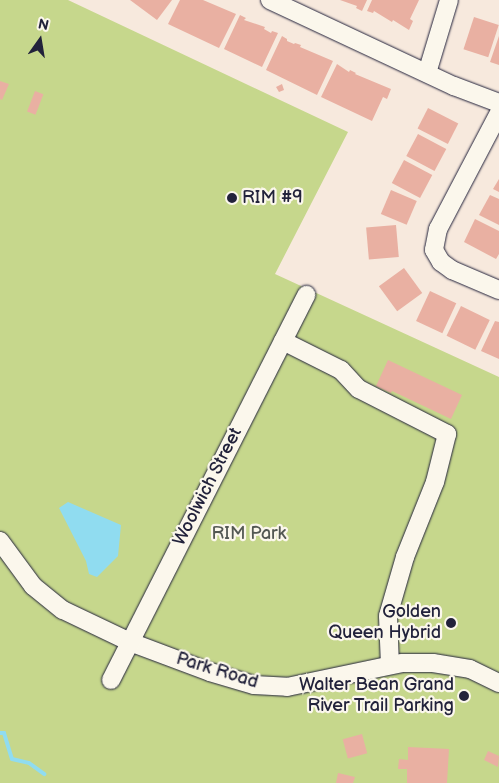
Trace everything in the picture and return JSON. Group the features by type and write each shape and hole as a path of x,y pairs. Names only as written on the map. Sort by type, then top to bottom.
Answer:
{"street":[{"path":"270,0 427,73 499,103"},
{"path":"427,73 450,0"},
{"path":"499,113 438,228 434,250 441,262 452,270 499,290"},
{"name":"Woolwich Street","path":"111,680 306,295"},
{"path":"283,341 340,370 359,389 447,434 435,482 405,557 388,616 390,665"},
{"name":"Park Road","path":"0,541 19,569 44,597 63,610 130,642 210,672 254,685 287,687 390,665 433,663 470,669 499,683"}],"green space":[{"name":"RIM Park","path":"0,0 68,0 348,132 275,274 499,377 499,783 0,783"}],"water":[{"path":"68,502 121,525 118,556 97,577 89,574 86,561 59,508"}],"building":[{"path":"130,0 172,0 157,20"},
{"path":"180,0 203,0 236,14 219,48 168,24"},
{"path":"340,0 367,0 362,11 356,8 357,6"},
{"path":"372,0 419,0 410,19 413,21 409,30 374,11 373,13 367,11"},
{"path":"240,15 246,18 244,20 265,27 264,29 271,33 272,31 278,33 262,67 224,49"},
{"path":"474,17 499,25 488,57 463,49"},
{"path":"282,36 287,41 301,45 300,47 333,61 317,95 266,70"},
{"path":"499,36 499,65 490,62"},
{"path":"337,64 349,72 350,70 355,74 391,89 387,99 383,97 372,121 321,97"},
{"path":"0,81 9,84 2,100 0,99"},
{"path":"282,84 284,90 279,92 276,87"},
{"path":"35,91 43,94 36,115 27,112"},
{"path":"428,108 458,123 448,144 418,128"},
{"path":"418,134 446,149 435,171 406,156"},
{"path":"404,160 432,175 420,198 392,183"},
{"path":"499,179 499,192 493,189"},
{"path":"391,190 417,201 407,225 381,214"},
{"path":"490,195 499,199 499,225 479,215"},
{"path":"475,219 499,231 499,254 496,259 464,242"},
{"path":"396,225 399,257 369,259 366,228"},
{"path":"404,268 422,293 397,311 379,286"},
{"path":"430,291 456,303 442,333 416,321"},
{"path":"461,306 490,320 475,350 447,336"},
{"path":"495,321 499,322 499,359 481,351"},
{"path":"388,360 462,395 451,419 392,391 391,393 376,386"},
{"path":"362,734 367,753 348,758 343,739"},
{"path":"408,747 449,749 447,783 407,783 407,769 398,769 399,759 408,760"},
{"path":"488,751 499,756 498,767 484,760"},
{"path":"338,773 355,777 353,783 336,783"}],"waterway":[{"path":"0,733 4,733 12,759 29,763 44,774"}],"place":[{"name":"RIM #9","path":"232,198"},
{"name":"Golden Queen Hybrid","path":"451,623"},
{"name":"Walter Bean Grand River Trail Parking","path":"464,696"}]}
